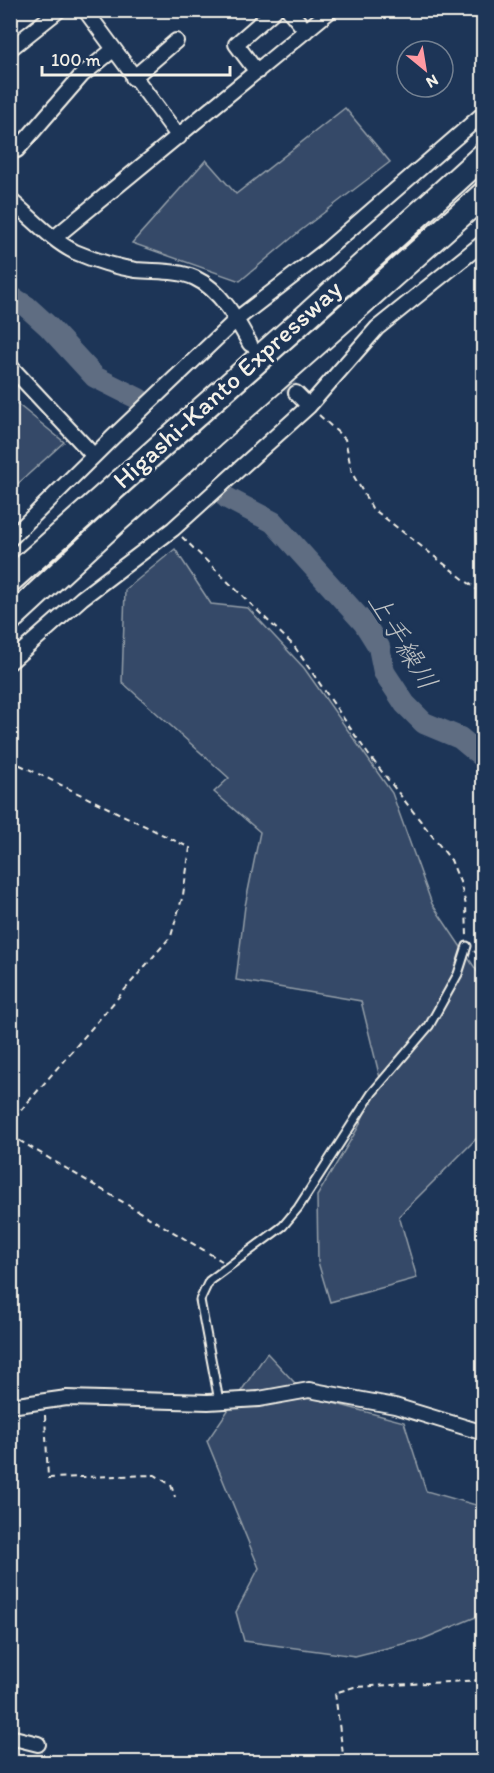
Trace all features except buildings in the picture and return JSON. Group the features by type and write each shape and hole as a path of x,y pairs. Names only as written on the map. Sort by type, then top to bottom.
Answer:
{"highway":[{"name":"Higashi-Kanto Expressway","path":"10,580 280,341 483,155"},
{"name":"Higashi-Kanto Expressway","path":"10,619 116,521 483,194"}],"street":[{"path":"10,49 59,10"},
{"path":"85,10 133,78 179,137"},
{"path":"257,72 236,44 275,10"},
{"path":"289,10 306,31"},
{"path":"54,238 331,10"},
{"path":"133,78 176,41"},
{"path":"10,150 17,150 82,75 113,50"},
{"path":"10,539 237,319 324,252 483,113"},
{"path":"10,200 54,238 73,251 99,261 134,269 188,275 197,279 218,296 237,319 250,344"},
{"path":"10,662 82,598 173,529 309,406 377,328 483,242"},
{"path":"10,366 94,456"},
{"path":"296,393 309,406"},
{"path":"10,1406 67,1398 219,1401 259,1399 309,1390 395,1406 483,1433"},
{"path":"10,1737 38,1744"}],"lane":[{"path":"219,1401 200,1300 209,1281 283,1226 298,1208 372,1093 429,1026 458,974 467,945"}],"path":[{"path":"309,406 345,439 352,473 372,507 483,595"},
{"path":"173,529 294,646 368,754 451,860 466,904 467,945"},
{"path":"10,760 190,848 183,895 171,936 10,1123"},
{"path":"10,1135 230,1266"},
{"path":"44,1400 48,1478 154,1475 171,1485 175,1497"},
{"path":"344,1762 335,1693 354,1687 483,1680"}],"shaded area":[{"path":"345,108 390,162 300,231 240,281 132,243 206,160 236,194"},
{"path":"10,398 64,442 11,490 10,490"},
{"path":"175,549 211,604 248,608 304,668 392,793 432,904 483,980 483,1132 399,1216 417,1278 330,1302 318,1262 317,1196 358,1128 380,1078 361,1001 236,980 245,906 260,832 214,792 229,778 122,682 125,590"},
{"path":"267,1353 307,1396 404,1422 426,1491 483,1507 483,1614 423,1639 355,1656 244,1641 236,1612 259,1568 207,1441"}],"waterway":[{"name":"上手繰川","path":"10,296 26,306 48,326 95,377 139,399"},
{"name":"上手繰川","path":"227,498 273,522 364,623 379,647 384,672 405,704 424,723 460,738 484,758"}],"tunnel":[{"path":"257,352 296,393"}]}
